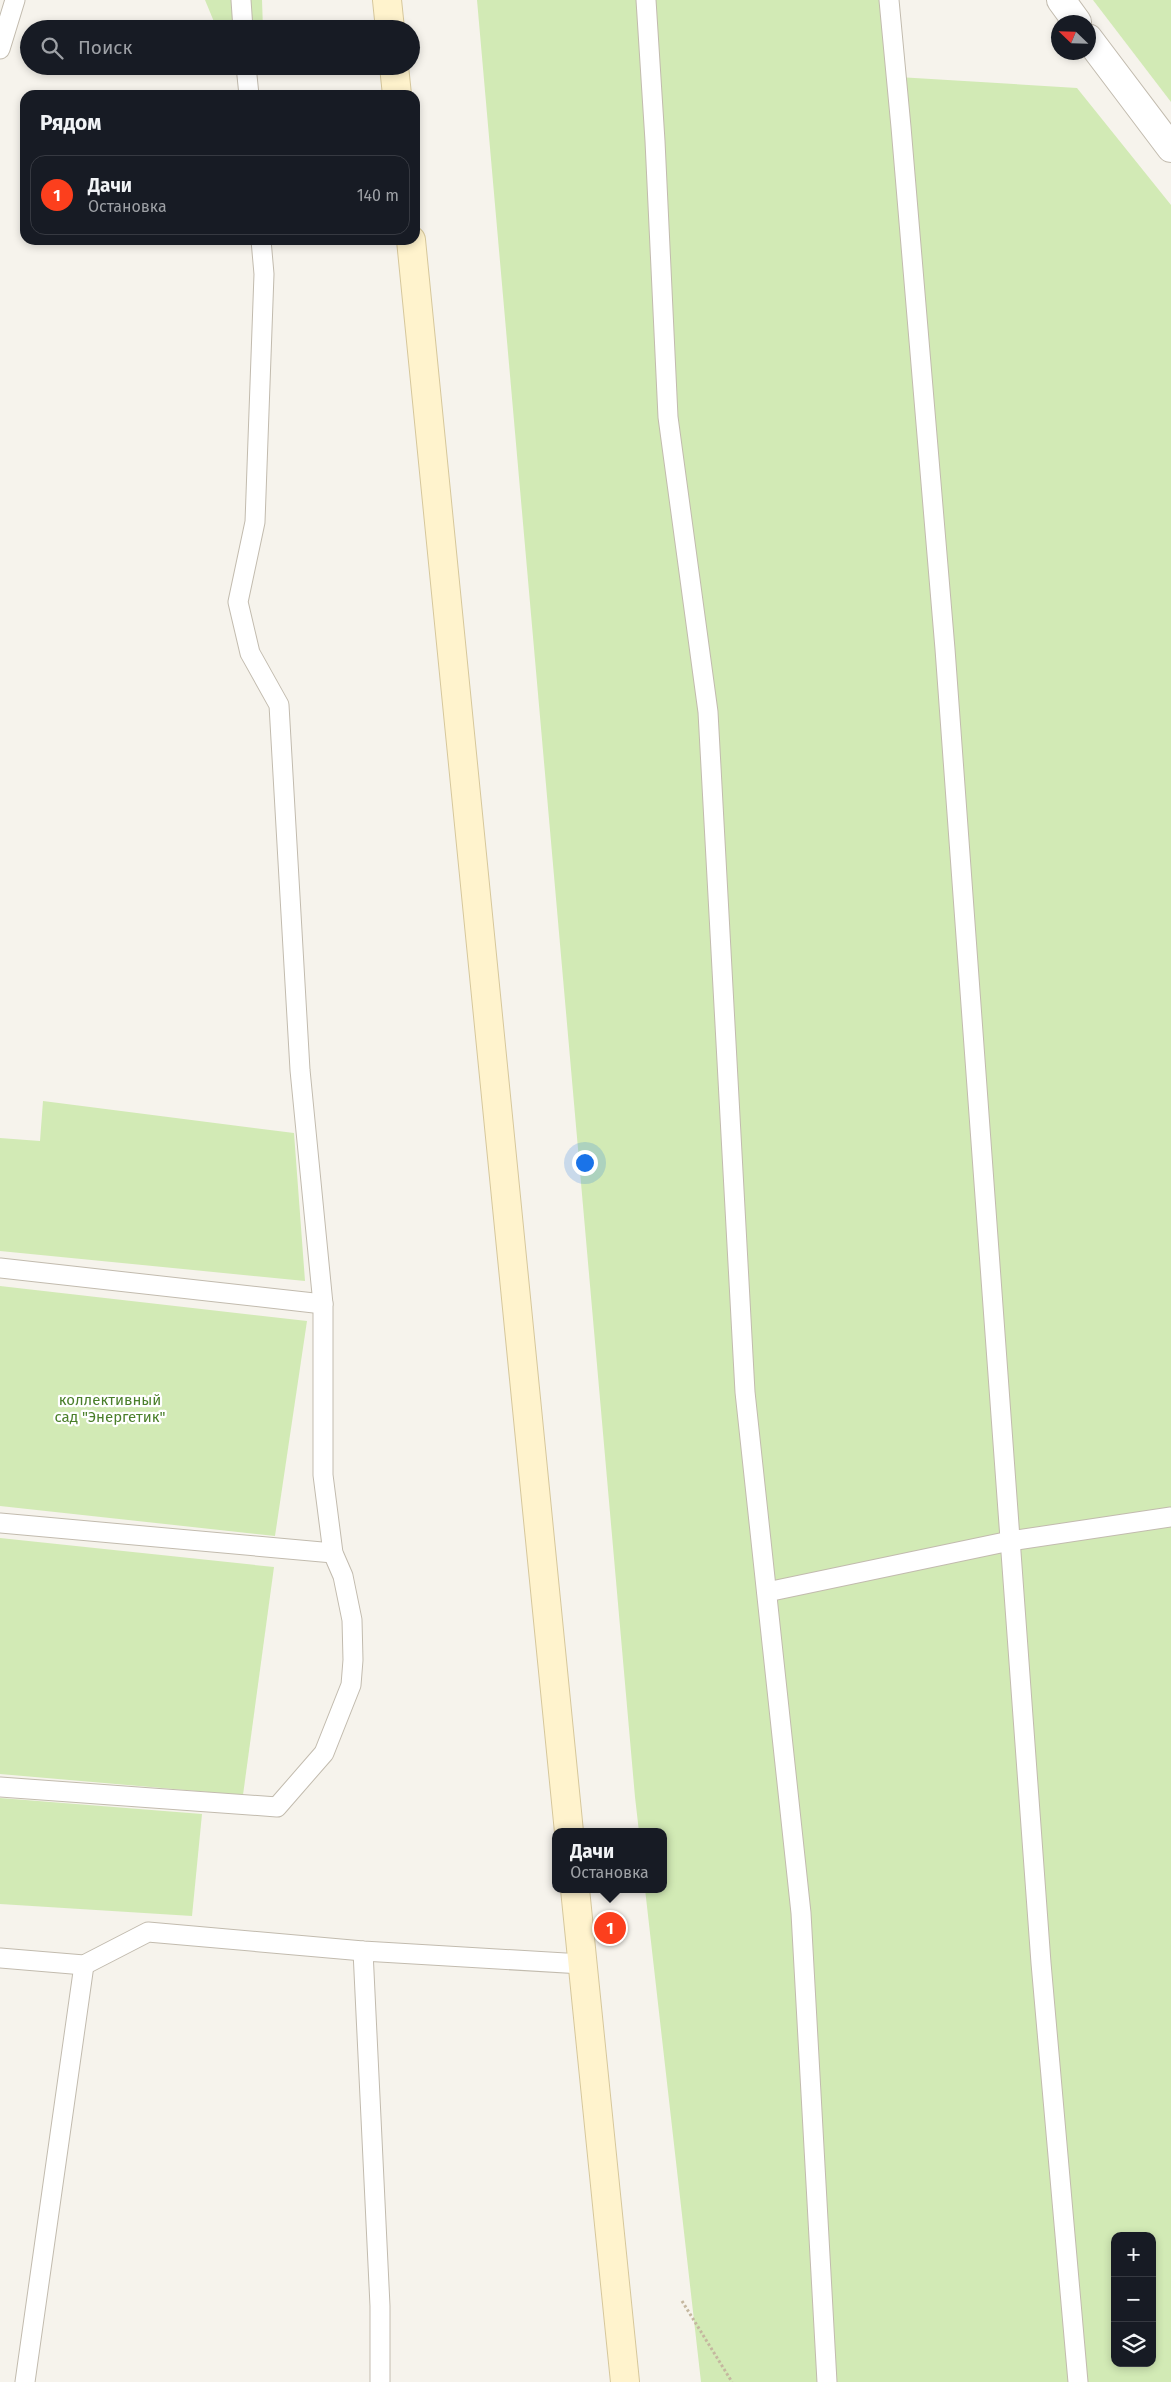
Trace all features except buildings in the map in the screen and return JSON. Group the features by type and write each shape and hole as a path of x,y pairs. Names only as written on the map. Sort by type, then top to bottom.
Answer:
{"main road":[{"path":"387,0 389,20"},
{"path":"395,75 396,90"},
{"path":"411,245 569,1828"},
{"path":"575,1893 625,2382"}],"street":[{"path":"1061,0 1073,15"},
{"path":"1096,49 1171,148"}],"lane":[{"path":"0,49 15,0"},
{"path":"241,0 242,20"},
{"path":"646,0 655,140 668,417 708,712 746,1392 801,1913 827,2382"},
{"path":"889,0 944,640 1041,1963 1078,2382"},
{"path":"247,75 248,90"},
{"path":"0,1787 277,1806 324,1753 351,1685 352,1620 342,1576 332,1553 323,1475 324,1304 300,1070 279,705 250,652 238,602 255,522 264,274 262,245"},
{"path":"0,1268 324,1304"},
{"path":"767,1592 1010,1541 1171,1517"},
{"path":"0,1523 332,1553"},
{"path":"0,1958 84,1965 148,1932 363,1951 582,1964"},
{"path":"363,1951 380,2306 380,2382"},
{"path":"25,2382 84,1965"}],"path":[{"path":"682,2301 732,2382"}],"green space":[{"path":"205,0 262,0 263,20 213,20"},
{"path":"477,0 883,0 898,77 1077,88 1171,205 1171,2382 701,2382 645,1893 667,1893 667,1828 639,1828 635,1797"},
{"path":"1093,0 1171,0 1171,102"},
{"path":"43,1101 294,1133 305,1281 0,1251 0,1138 40,1141"},
{"name":"коллективный сад \"Энергетик\"","path":"0,1286 307,1321 275,1536 0,1506"},
{"path":"0,1538 274,1567 243,1795 0,1774"},
{"path":"0,1798 202,1814 192,1916 0,1904"}],"place":[{"name":"Дачи","path":"610,1928"}]}
